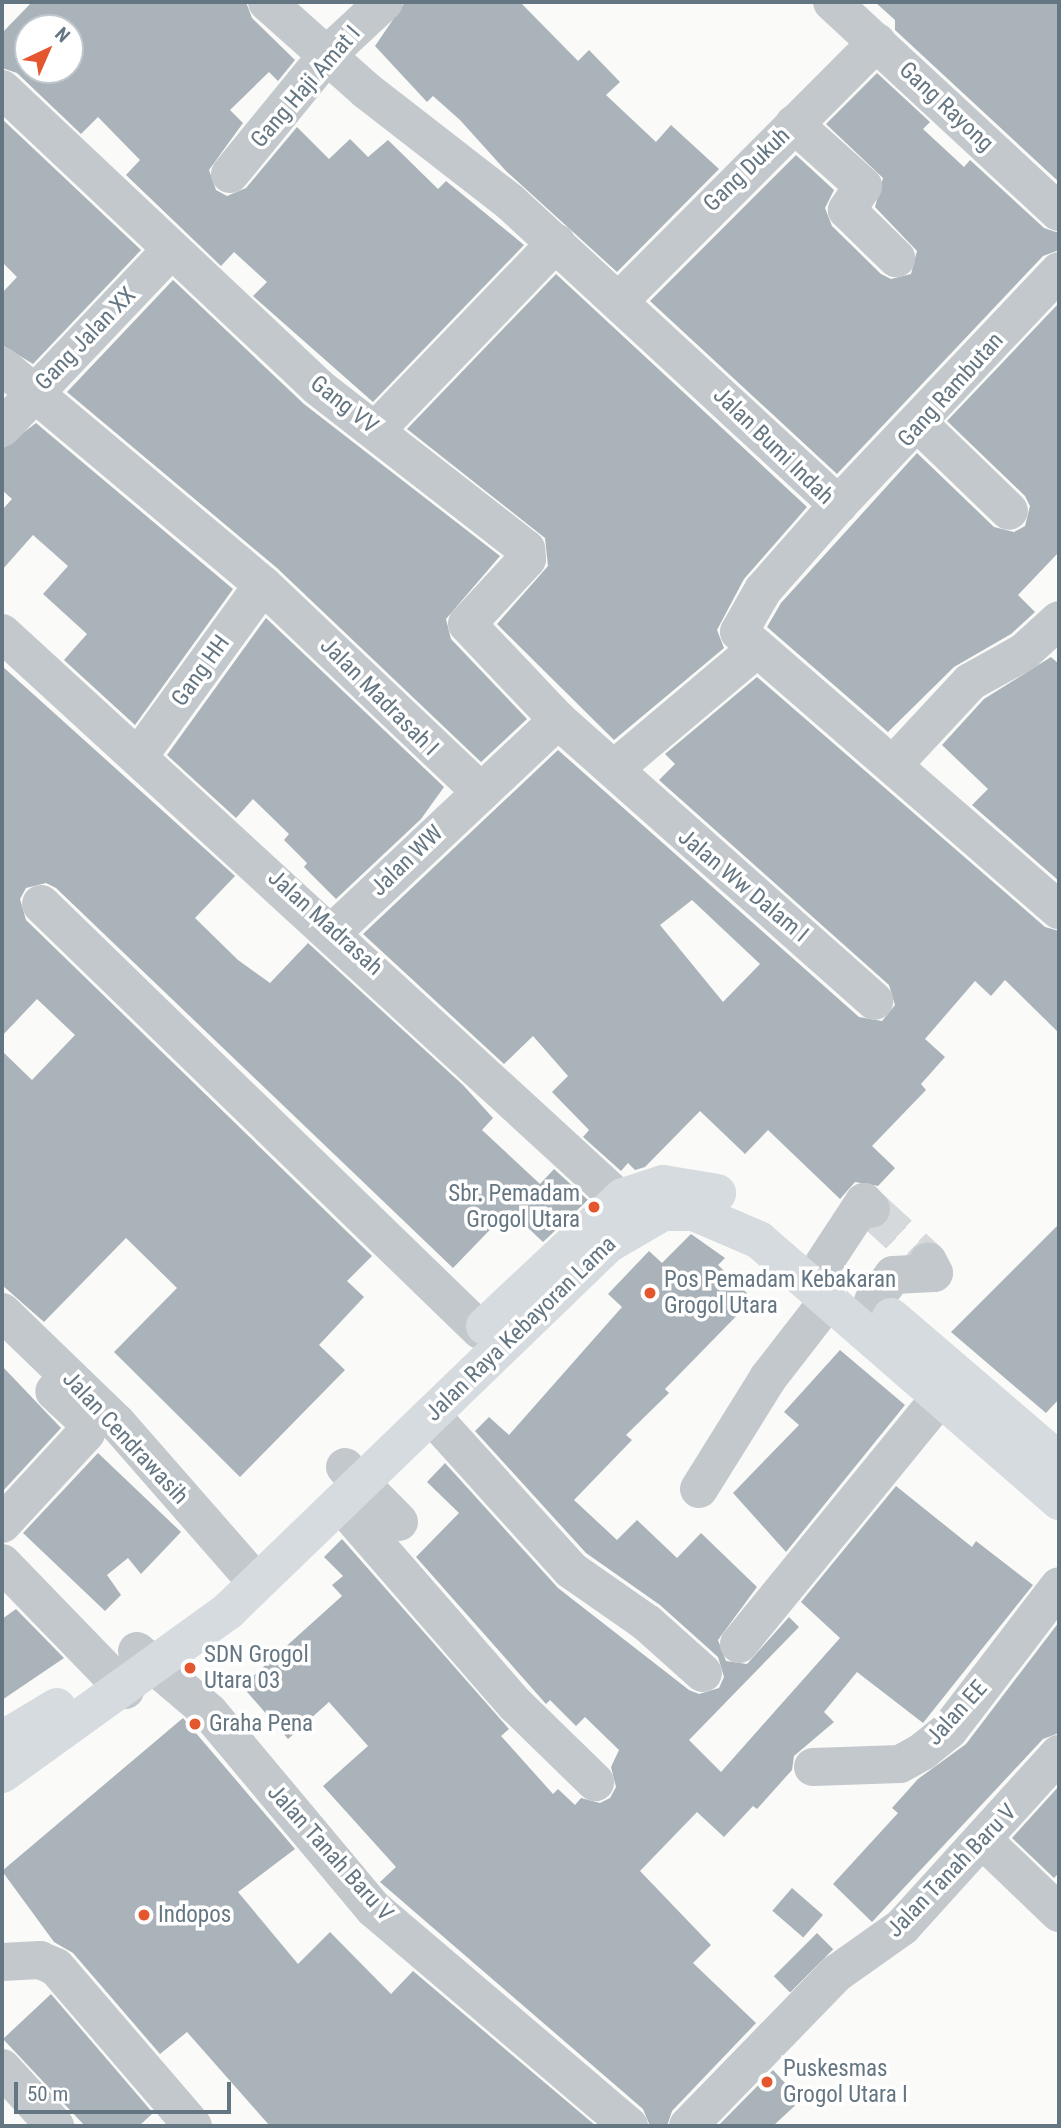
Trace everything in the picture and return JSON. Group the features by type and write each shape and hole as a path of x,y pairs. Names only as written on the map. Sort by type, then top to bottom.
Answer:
{"main road":[{"name":"Jalan Raya Kebayoran Lama","path":"343,1485 481,1330 663,1184 705,1188 772,1221 941,1396 1059,1500"},
{"name":"Jalan Raya Kebayoran Lama","path":"2,1774 229,1591 343,1485 430,1415 608,1244 633,1208"},
{"name":"Jalan Raya Kebayoran Lama","path":"827,1280 873,1301 1059,1461"},
{"name":"Jalan Raya Kebayoran Lama","path":"2,1740 131,1670"}],"street":[{"name":"Jalan Bumi Indah","path":"267,2 327,55 556,243 838,505 740,621 739,632 754,651 893,765 1059,910"},
{"name":"Gang Haji Amat I","path":"230,174 327,55 384,2"},
{"name":"Gang Rayong","path":"832,2 1059,212"},
{"name":"Gang Dukuh","path":"620,300 877,42"},
{"name":"Gang VV","path":"2,89 318,387 376,429 528,552 467,624 558,720"},
{"path":"794,124 863,186 847,210 896,258"},
{"path":"376,429 556,243"},
{"name":"Gang Jalan XX","path":"2,428 171,250"},
{"name":"Gang Rambutan","path":"838,505 919,424 1059,271"},
{"name":"Jalan Madrasah I","path":"2,366 263,585 481,792"},
{"path":"919,424 1009,511"},
{"name":"Gang HH","path":"139,756 263,585"},
{"path":"893,765 970,682 1024,652 1059,620"},
{"name":"Jalan Madrasah","path":"2,633 334,931 633,1208"},
{"path":"481,792 558,720 614,769 754,651"},
{"name":"Jalan Ww Dalam I","path":"614,769 874,1001"},
{"name":"Jalan WW","path":"334,931 481,792"},
{"path":"41,904 481,1330"},
{"path":"699,1489 827,1280 864,1202 871,1209"},
{"path":"873,1301 893,1275 934,1273 928,1261"},
{"name":"Jalan Cendrawasih","path":"2,1312 117,1423 229,1591"},
{"path":"2,1342 87,1427 2,1524"},
{"path":"739,1644 941,1396"},
{"path":"430,1415 571,1570 647,1623 703,1673"},
{"path":"343,1485 399,1522"},
{"path":"343,1485 515,1704 594,1782"},
{"name":"Jalan Tanah Baru V","path":"2,1563 131,1670 209,1712 374,1909 628,2126"},
{"name":"Jalan EE","path":"813,1767 900,1764 923,1751 949,1730 1059,1586"},
{"name":"Jalan Tanah Baru V","path":"688,2126 824,1986 893,1935 984,1841 1059,1754"},
{"path":"984,1841 1059,1913"},
{"path":"2,1962 40,1960 56,1967 193,2126"},
{"path":"2,2068 55,2126"}],"building":[{"path":"32,2 246,2 252,18 295,60 278,81 269,72 230,110 243,123 209,170 216,190 227,196 246,188 297,127 329,159 350,139 368,157 388,140 438,189 446,181 524,245 373,402 253,296 267,282 234,252 221,266 126,175 140,160 98,117 81,134 29,84 84,84 84,14 20,14"},
{"path":"405,2 520,2 578,61 589,50 620,82 606,95 656,142 671,125 719,169 617,272 506,171 460,120 433,96 427,102 375,46"},
{"path":"875,2 1059,2 1059,182 895,30 895,20"},
{"path":"14,21 14,72 2,68 2,33"},
{"path":"877,73 930,122 923,129 964,167 970,160 1044,228 1059,233 1059,250 1043,256 837,474 650,301 796,155 834,190 825,208 832,226 881,274 891,279 911,274 917,251 875,207 883,178 826,124"},
{"path":"2,119 141,250 33,364 2,345 2,293 17,277 2,262"},
{"path":"556,274 807,507 744,579 717,630 724,648 614,740 497,624 548,566 545,538 407,429"},
{"path":"173,280 304,404 500,556 446,619 451,639 527,719 481,762 277,568 67,392"},
{"path":"1059,303 1059,552 1018,595 1035,612 1011,634 954,667 888,732 767,627 781,603 917,453 994,527 1014,532 1025,526 1030,506 1025,496 947,421"},
{"path":"36,423 233,589 135,725 64,660 87,634 43,594 68,566 33,535 2,570 2,510 12,499 2,490 2,449"},
{"path":"266,618 444,787 421,819 336,899 304,867 307,863 284,840 289,834 253,799 236,818 167,755"},
{"path":"1051,657 1059,664 1059,881 972,805 988,789 942,745 984,699"},
{"path":"2,666 235,876 195,918 238,960 270,983 308,943 463,1085 493,1118 482,1130 540,1184 554,1169 588,1200 543,1242 509,1210 453,1268 56,888 46,883 26,888 20,899 26,920 372,1256 347,1281 364,1297 319,1345 345,1370 240,1477 114,1352 177,1288 126,1238 44,1322 2,1285 2,1051 32,1080 75,1035 37,999 2,1036"},
{"path":"757,677 1045,927 1059,931 1059,1033 1005,980 991,996 975,981 925,1039 945,1057 921,1084 926,1090 872,1146 895,1168 878,1186 855,1182 840,1199 768,1130 745,1154 700,1111 645,1167 635,1170 628,1163 621,1171 583,1137 589,1130 552,1092 568,1076 533,1036 504,1064 363,934 558,750 859,1017 882,1021 895,1005 889,985 659,780 675,764 665,754","holes":["692,900 760,964 723,1002 660,925"]},
{"path":"1059,1224 1059,1399 1046,1413 951,1332"},
{"path":"691,1234 725,1258 718,1265 753,1299 665,1389 669,1393 626,1435 632,1440 574,1500 617,1540 637,1520 677,1558 701,1533 757,1587 718,1640 726,1661 747,1664 789,1617 799,1627 689,1740 721,1772 840,1638 801,1602 896,1486 972,1547 976,1541 1033,1585 923,1723 857,1672 824,1712 834,1722 794,1756 792,1770 757,1809 753,1806 724,1837 697,1812 640,1871 711,1945 693,1963 756,2023 672,2111 667,2126 650,2126 643,2109 380,1882 396,1867 323,1786 368,1746 329,1702 288,1739 242,1686 342,1596 332,1585 343,1576 324,1557 342,1539 509,1729 501,1736 553,1794 558,1789 575,1805 581,1798 600,1803 610,1798 616,1787 611,1767 619,1750 585,1717 576,1726 550,1700 546,1704 416,1557 459,1513 427,1482 445,1463 558,1588 689,1690 699,1694 719,1688 724,1677 718,1657 660,1605 586,1553 475,1431 489,1417 509,1435 622,1307 608,1294 649,1251 662,1263"},
{"path":"840,1350 905,1405 786,1552 733,1493 799,1425 784,1412"},
{"path":"2,1366 61,1428 2,1492"},
{"path":"98,1453 181,1532 141,1574 128,1558 107,1575 121,1595 105,1611 23,1533"},
{"path":"16,1609 64,1658 2,1700 2,1619"},
{"path":"1059,1622 1059,1733 1043,1739 872,1922 833,1884 898,1813 892,1808 918,1779 966,1744"},
{"path":"183,1718 295,1849 238,1892 298,1964 330,1932 391,1994 413,1971 596,2126 270,2126 187,2032 160,2054 73,1953 54,1942 2,1871"},
{"path":"1059,1786 1059,1873 1054,1878 1012,1838"},
{"path":"792,1888 823,1915 803,1938 772,1911"},
{"path":"817,1933 833,1949 790,1992 774,1976"},
{"path":"51,1994 153,2113 139,2126 85,2126 3,2039"},
{"name":"Puskesmas Grogol Utara I","path":"773,2070 801,2100 773,2126 718,2126"}],"tunnel":[{"path":"871,1209 928,1261"}],"place":[{"name":"Sbr. Pemadam Grogol Utara","path":"594,1207"},
{"name":"Pos Pemadam Kebakaran Grogol Utara","path":"650,1293"},
{"name":"SDN Grogol Utara 03","path":"190,1668"},
{"name":"Graha Pena","path":"195,1724"},
{"name":"Indopos","path":"144,1915"},
{"name":"Puskesmas Grogol Utara I","path":"767,2082"}]}
